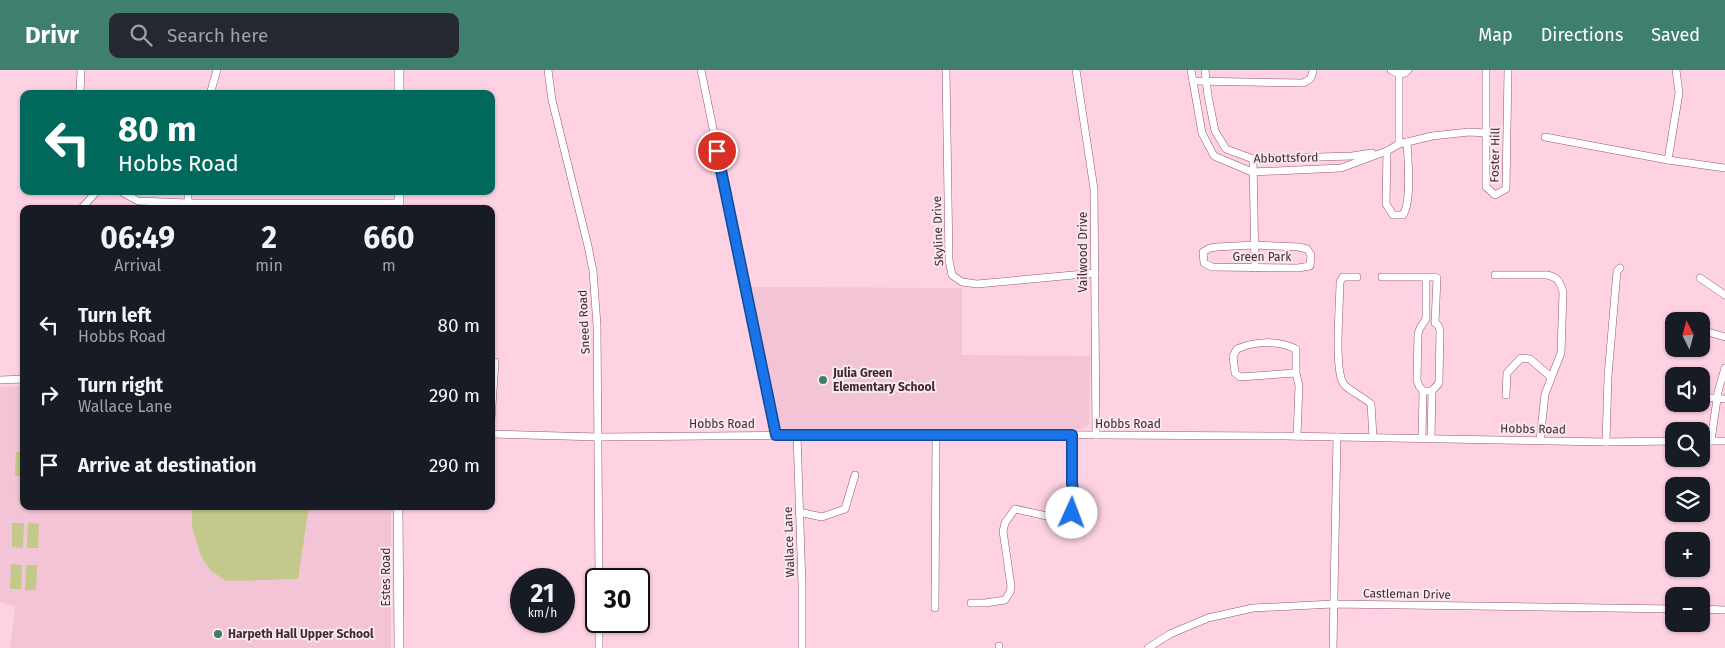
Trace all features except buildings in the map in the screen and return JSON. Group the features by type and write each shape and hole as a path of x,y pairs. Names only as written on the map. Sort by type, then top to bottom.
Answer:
{"main road":[{"path":"399,70 399,90"},
{"name":"Estes Road","path":"398,510 399,648"}],"street":[{"path":"80,90 81,70"},
{"path":"211,90 217,70"},
{"name":"Sneed Road","path":"548,70 552,100 593,271 597,325 599,568"},
{"path":"701,70 776,435"},
{"name":"Skyline Drive","path":"946,70 949,260 952,275 962,282 977,284 1095,273"},
{"name":"Vailwood Drive","path":"1076,70 1094,189 1096,435"},
{"name":"Abbottsford","path":"1191,70 1202,133 1214,156 1252,172 1341,168 1407,142 1432,136 1469,132 1486,133"},
{"name":"Abbottsford","path":"1205,70 1215,131 1226,148 1253,159 1352,156 1387,151"},
{"path":"1193,81 1303,83 1312,78 1313,70"},
{"path":"1391,70 1399,74 1405,73 1408,70"},
{"name":"Foster Hill","path":"1486,70 1486,187 1495,195 1506,189 1508,70"},
{"path":"1668,160 1679,93 1676,70"},
{"path":"1399,74 1399,144"},
{"path":"1544,137 1668,160 1725,168"},
{"path":"1387,151 1386,204 1393,215 1403,215 1406,211 1408,180 1407,142"},
{"path":"1253,159 1255,268"},
{"path":"85,205 93,195"},
{"path":"127,195 138,202 176,205"},
{"name":"Green Park","path":"1254,245 1299,247 1306,249 1311,255 1312,261 1310,266 1298,268 1212,267 1204,263 1204,252 1210,248 1254,245"},
{"path":"1606,442 1612,312 1617,271 1620,268"},
{"path":"1496,275 1546,275 1554,277 1560,282 1563,292 1560,353 1546,394 1540,440"},
{"path":"1356,277 1343,276 1340,282 1338,356 1340,374 1344,385 1371,404 1373,437"},
{"path":"1382,276 1435,277 1437,281 1435,323 1440,330 1438,383 1432,391 1431,438"},
{"path":"1426,277 1426,320 1418,334 1417,380 1418,386 1424,391 1432,391"},
{"path":"1700,278 1725,295"},
{"path":"1424,324 1435,323"},
{"path":"1710,333 1725,337"},
{"path":"1296,373 1240,377 1235,372 1233,356 1237,348 1266,342 1287,345 1296,350 1296,373 1299,386 1297,436"},
{"path":"1506,395 1508,373 1521,358 1530,359 1551,377"},
{"path":"1725,368 1721,398 1711,441 1725,441"},
{"path":"0,380 20,379"},
{"path":"1422,438 1424,391"},
{"name":"Hobbs Road","path":"495,434 599,437 936,434 1337,436 1606,442 1665,441"},
{"path":"935,608 936,434"},
{"name":"Wallace Lane","path":"798,435 802,648"},
{"path":"971,603 1005,600 1010,592 1011,586 1003,531 1004,523 1015,509 1056,518 1072,513 1075,507 1072,483 1072,435"},
{"path":"1332,648 1337,436"},
{"path":"799,512 822,516 845,509 855,475"},
{"name":"Castleman Drive","path":"1148,648 1170,634 1208,618 1253,608 1333,604 1665,609"},
{"path":"1710,610 1725,610"},
{"path":"599,633 599,648"}],"shaded area":[{"path":"751,287 962,288 962,355 1090,356 1089,425 1081,429 781,430"},
{"path":"20,386 20,510 391,510 391,648 10,648 15,606 0,602 0,387"}],"green space":[{"path":"16,452 20,452 20,476 15,476"},
{"path":"192,510 308,510 298,579 226,581 211,571 201,556 192,527"},
{"path":"12,523 24,523 23,548 12,547"},
{"path":"28,523 39,524 38,548 27,548"},
{"path":"11,564 22,565 21,589 10,589"},
{"path":"26,565 37,565 36,590 25,590"}],"place":[{"name":"Julia Green Elementary School","path":"823,380"},
{"name":"Harpeth Hall Upper School","path":"218,634"}],"route":[{"path":"717,151 776,435 1072,435 1072,483 1075,507 1072,513"}]}
